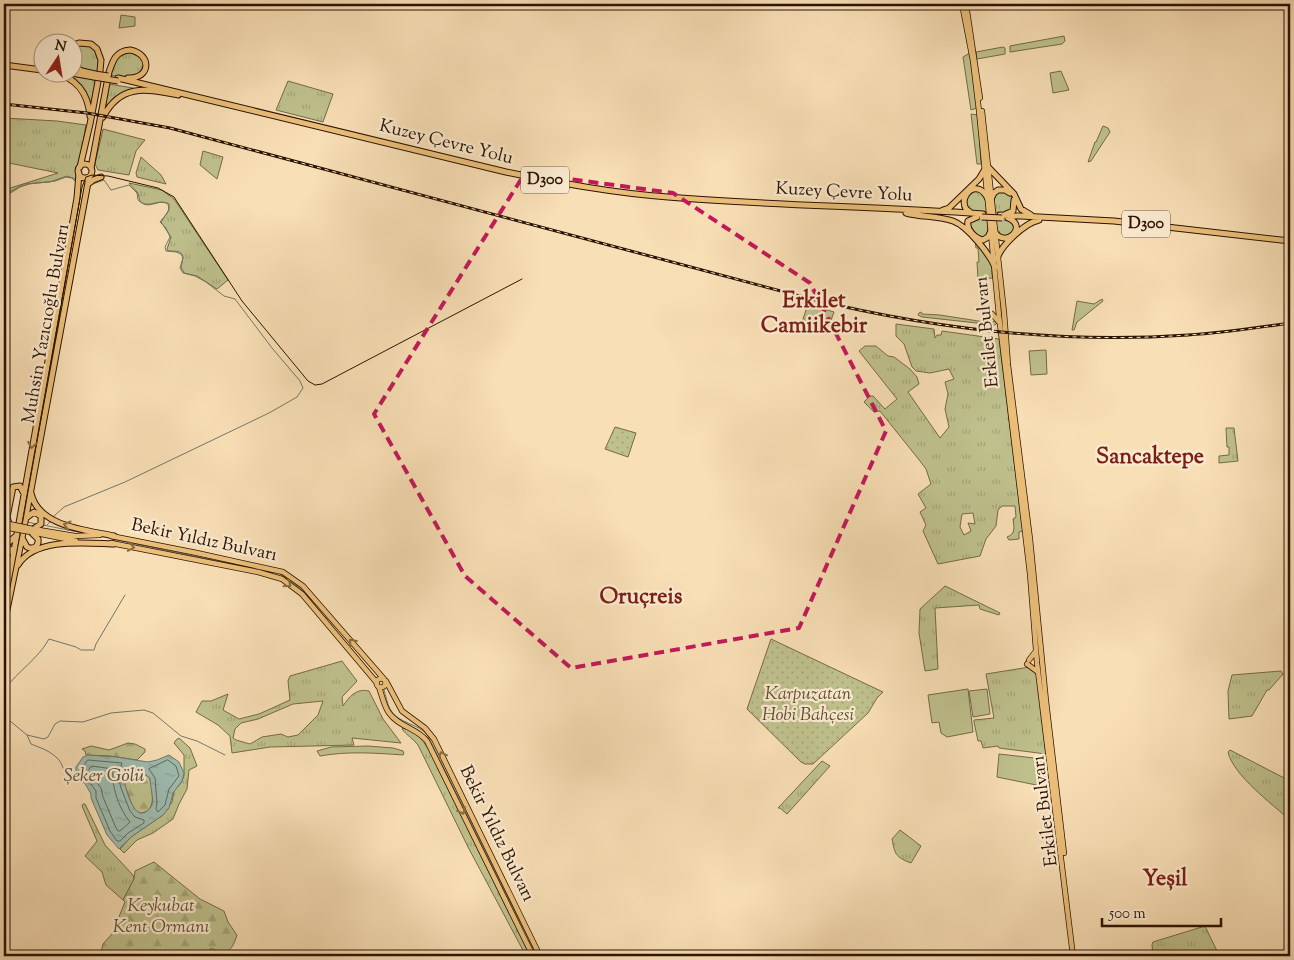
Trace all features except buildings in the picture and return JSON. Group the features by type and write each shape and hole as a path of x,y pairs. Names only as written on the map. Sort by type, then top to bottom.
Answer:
{"highway":[{"path":"82,42 94,46 100,56 96,74 82,71"},
{"path":"91,168 85,164 80,170 84,177 89,177 92,173 91,168 108,72 114,58 122,51 133,50 145,59 146,65 142,74 133,79 118,80"},
{"path":"4,64 32,68"},
{"path":"4,64 32,68"},
{"name":"D300","path":"82,72 118,80"},
{"name":"D300","path":"82,73 96,74"},
{"name":"Muhsin Yazıcıoğlu Bulvarı","path":"4,624 15,570 19,518 77,198 80,170 96,92 96,74"},
{"name":"Kuzey Çevre Yolu","path":"118,80 567,187 637,197 695,202 980,215"},
{"name":"Kuzey Çevre Yolu","path":"118,80 499,170 568,184 695,200 918,210 980,215"},
{"path":"73,82 83,92 89,106 90,124"},
{"path":"96,92 102,89 105,93"},
{"path":"100,124 112,102 129,92 148,90 180,95"},
{"path":"86,146 90,150 96,148"},
{"path":"918,210 942,210 948,208 979,179 986,168 1014,194 1024,211 1042,219"},
{"name":"Muhsin Yazıcıoğlu Bulvarı","path":"4,608 14,546 26,518 82,204 89,177"},
{"path":"88,184 101,177"},
{"path":"980,215 967,211 964,208 963,202 966,194 972,190 979,189 984,192 989,200 998,190 1007,191 1013,196 1015,204 1013,211 1003,217"},
{"path":"906,213 958,223 988,253 995,267"},
{"path":"980,215 968,221 967,226 970,231 982,240 993,231 1002,238 1013,235 1016,231 1014,221 1003,217"},
{"name":"D300","path":"980,215 1150,227 1290,242"},
{"path":"997,259 1002,250 1023,228 1042,219"},
{"path":"40,405 46,406"},
{"path":"6,526 14,487 20,486 23,495"},
{"path":"30,489 33,502 54,520 114,536"},
{"path":"5,546 19,537 26,547 34,548 38,540 32,530 41,524 41,516 34,512 26,518"},
{"path":"15,570 26,555 55,545 64,543 114,544"},
{"path":"5,546 14,546"},
{"path":"5,546 13,553"}],"main road":[{"name":"Erkilet Bulvarı","path":"964,4 976,63 989,200 1004,312 1008,365 1028,539 1039,657 1037,664 1041,672"},
{"name":"Erkilet Bulvarı","path":"993,231 1000,324 1028,539 1036,650 1042,663 1041,672 1075,956"},
{"path":"992,314 1000,324"},
{"name":"Bekir Yıldız Bulvarı","path":"6,526 72,536 114,536 197,552 283,572 303,586 384,680 402,711 423,726 434,739 540,956"},
{"name":"Bekir Yıldız Bulvarı","path":"32,530 72,540 99,541 258,572 285,581 302,594 378,685 388,712 396,720 419,732 427,741 533,956"},
{"path":"1036,650 1028,662 1041,672"},
{"path":"378,679 384,680 384,687 378,685 378,679"},
{"path":"400,729 404,725"}],"highlighted area":[{"path":"525,173 673,193 810,283 886,431 799,628 571,668 465,576 374,414"}],"green space":[{"path":"121,15 135,17 135,26 119,28"},
{"path":"1064,36 1065,41 1062,44 1010,52 1010,46"},
{"path":"85,44 94,49 98,55 98,73 82,69 82,45"},
{"path":"1005,48 1005,54 977,59 976,52"},
{"path":"128,51 144,59 143,73 127,78 110,75 115,59"},
{"path":"970,53 977,108 971,110 963,57"},
{"path":"1061,71 1069,90 1053,93 1050,73"},
{"path":"82,78 98,80 92,110 89,100 72,82 82,82"},
{"path":"288,81 333,94 323,122 276,110"},
{"path":"109,84 133,88 116,97 103,114"},
{"path":"971,114 978,115 981,164 977,164"},
{"path":"4,118 57,121 86,125 76,182 72,178 66,177 55,181 29,184 4,197 4,190 58,173 4,162"},
{"path":"1103,126 1108,128 1110,132 1091,161 1088,162 1095,142"},
{"path":"103,129 145,140 136,151 129,175 98,170 95,164"},
{"path":"203,151 223,157 217,179 200,165"},
{"path":"141,157 161,175 166,184 137,177 136,173"},
{"path":"129,183 162,190 174,199 228,280 217,289 197,276 184,273 181,267 183,258 181,253 168,251 167,249 171,237 161,222 169,210 169,204 162,202 145,205 140,201 137,192"},
{"path":"976,189 985,195 987,212 972,211 964,206 968,194"},
{"path":"996,191 1008,193 1013,198 1014,205 1008,213 994,212 993,197"},
{"path":"977,218 987,219 988,234 984,238 973,234 968,223"},
{"path":"995,219 1012,221 1016,228 1008,237 998,235"},
{"path":"975,241 990,258 993,278 978,279 978,248 976,248"},
{"path":"1102,299 1103,301 1077,322 1074,330 1072,330 1077,301 1094,304"},
{"path":"807,307 816,309 817,307 834,312 829,326 802,322"},
{"path":"921,312 922,314 991,323 995,321 997,323 995,325 922,317 918,315"},
{"path":"896,324 934,329 935,338 937,335 941,335 942,331 999,339 1023,531 1019,532 1019,539 1009,540 1007,537 1014,530 1015,506 1002,506 998,510 996,526 986,539 980,556 938,564 923,531 926,525 920,512 926,508 918,494 931,484 926,469 880,411 874,412 864,402 870,396 873,396 885,409 897,399 859,351 865,346 876,346 888,356 894,357 910,369 917,377 919,384 908,392 940,438 949,427 945,409 948,394 945,382 954,379 949,369 930,373 916,371 912,367 904,344 896,336","holes":["973,513 975,524 968,523 971,531 964,535 960,527 962,514"]},
{"path":"1046,350 1047,374 1031,375 1029,351"},
{"path":"615,427 636,433 628,457 605,449"},
{"path":"1226,428 1234,428 1238,461 1219,463 1219,456 1229,455"},
{"path":"945,586 1000,613 999,615 980,609 979,605 935,608 938,669 925,671 919,633 920,609"},
{"name":"Karpuzatan Hobi Bahçesi","path":"771,639 883,692 868,713 813,764 801,762 747,709"},
{"path":"342,661 357,681 342,697 343,706 357,692 369,691 383,719 401,743 352,738 354,745 270,747 232,753 230,736 218,725 196,712 202,701 211,701 228,694 223,710 239,719 259,714 290,700 288,681 290,676","holes":["323,701 318,715 298,735 288,737 281,734 262,737 250,744 233,738 235,729 241,723 258,719 293,704"]},
{"path":"1036,666 1046,754 999,748 998,746 983,748 981,741 978,741 974,720 994,718 986,674"},
{"path":"1281,671 1283,674 1267,690 1252,716 1229,719 1228,691 1232,675"},
{"path":"968,689 973,732 947,737 941,733 939,722 932,723 928,695"},
{"path":"987,689 990,714 973,717 969,691"},
{"path":"403,728 418,736 429,750 530,956 526,956 468,847 418,745"},
{"path":"179,738 190,748 197,766 189,770 187,789 173,819 153,833 137,840 124,853 120,849 131,837 163,815 172,802 174,791 184,776 184,755 174,743"},
{"path":"128,743 145,749 145,752 137,760 86,755 82,749 91,746 109,750"},
{"path":"368,746 393,748 403,751 404,754 351,753 320,756 317,751 331,747"},
{"path":"1230,750 1290,781 1290,820 1264,798 1237,770 1231,761 1228,752"},
{"path":"999,754 1043,759 1046,787 997,777"},
{"path":"822,761 830,766 787,814 778,808"},
{"path":"130,768 142,771 150,778 152,802 149,810 144,813 134,810 125,786 124,773"},
{"path":"85,804 105,845 133,875 134,879 123,900 106,885 102,872 85,856 97,841 82,806"},
{"path":"900,830 921,846 911,863 899,857 894,848 892,839"},
{"name":"Keykubat Kent Ormanı","path":"154,862 200,899 224,911 228,922 237,935 229,951 223,954 211,948 206,956 100,956 103,944 112,934 125,902 123,900 134,879 135,871"},
{"path":"1205,926 1217,951 1215,956 1153,956 1153,942"}],"water":[{"name":"Şeker Gölü","path":"88,755 116,757 148,762 169,755 179,762 184,773 182,781 173,793 169,808 163,815 131,837 119,849 107,835 91,794 84,782 82,783 76,771 76,767 83,757","holes":["129,768 139,770 150,778 152,795 152,805 143,813 139,813 132,804 123,774"]}],"waterway":[{"path":"4,195 24,184 50,182 67,176 75,179"},
{"path":"54,516 64,507 125,482 269,413 297,397 303,388 300,381 235,299 224,296 195,276 183,273 180,268 183,258 181,254 166,251 165,247 170,237 166,228 160,222 168,212 168,204 160,202 142,203 138,200 137,193 129,185 111,190 104,180 93,184"},
{"path":"28,522 36,524"},
{"path":"47,525 50,522"},
{"path":"43,525 83,533"},
{"path":"111,539 262,570"},
{"path":"278,573 302,590 376,678"},
{"path":"4,690 39,653 49,639 81,650 94,650 125,595"},
{"path":"384,690 389,707 394,714 403,721 419,728 428,736 537,956"},
{"path":"27,735 44,739 48,737 55,724 60,721 83,722 111,713 144,710 153,713 181,736 197,741 225,755"},
{"path":"4,716 27,735 31,744 53,754 59,760 71,780"}],"taxiway":[{"path":"1290,688 1290,696"}],"tram line":[{"path":"4,618 82,187 86,177 92,175 108,176 158,188 174,197 242,301 308,381 315,385 322,384 522,279"}],"railway":[{"path":"4,104 87,113 170,128 807,298 901,318 996,332 1092,337 1201,334 1290,323"}],"district":[{"name":"Erkilet Camiikebir","path":"814,314"},
{"name":"Sancaktepe","path":"1150,458"},
{"name":"Oruçreis","path":"641,598"},
{"name":"Yeşil","path":"1165,880"}]}
